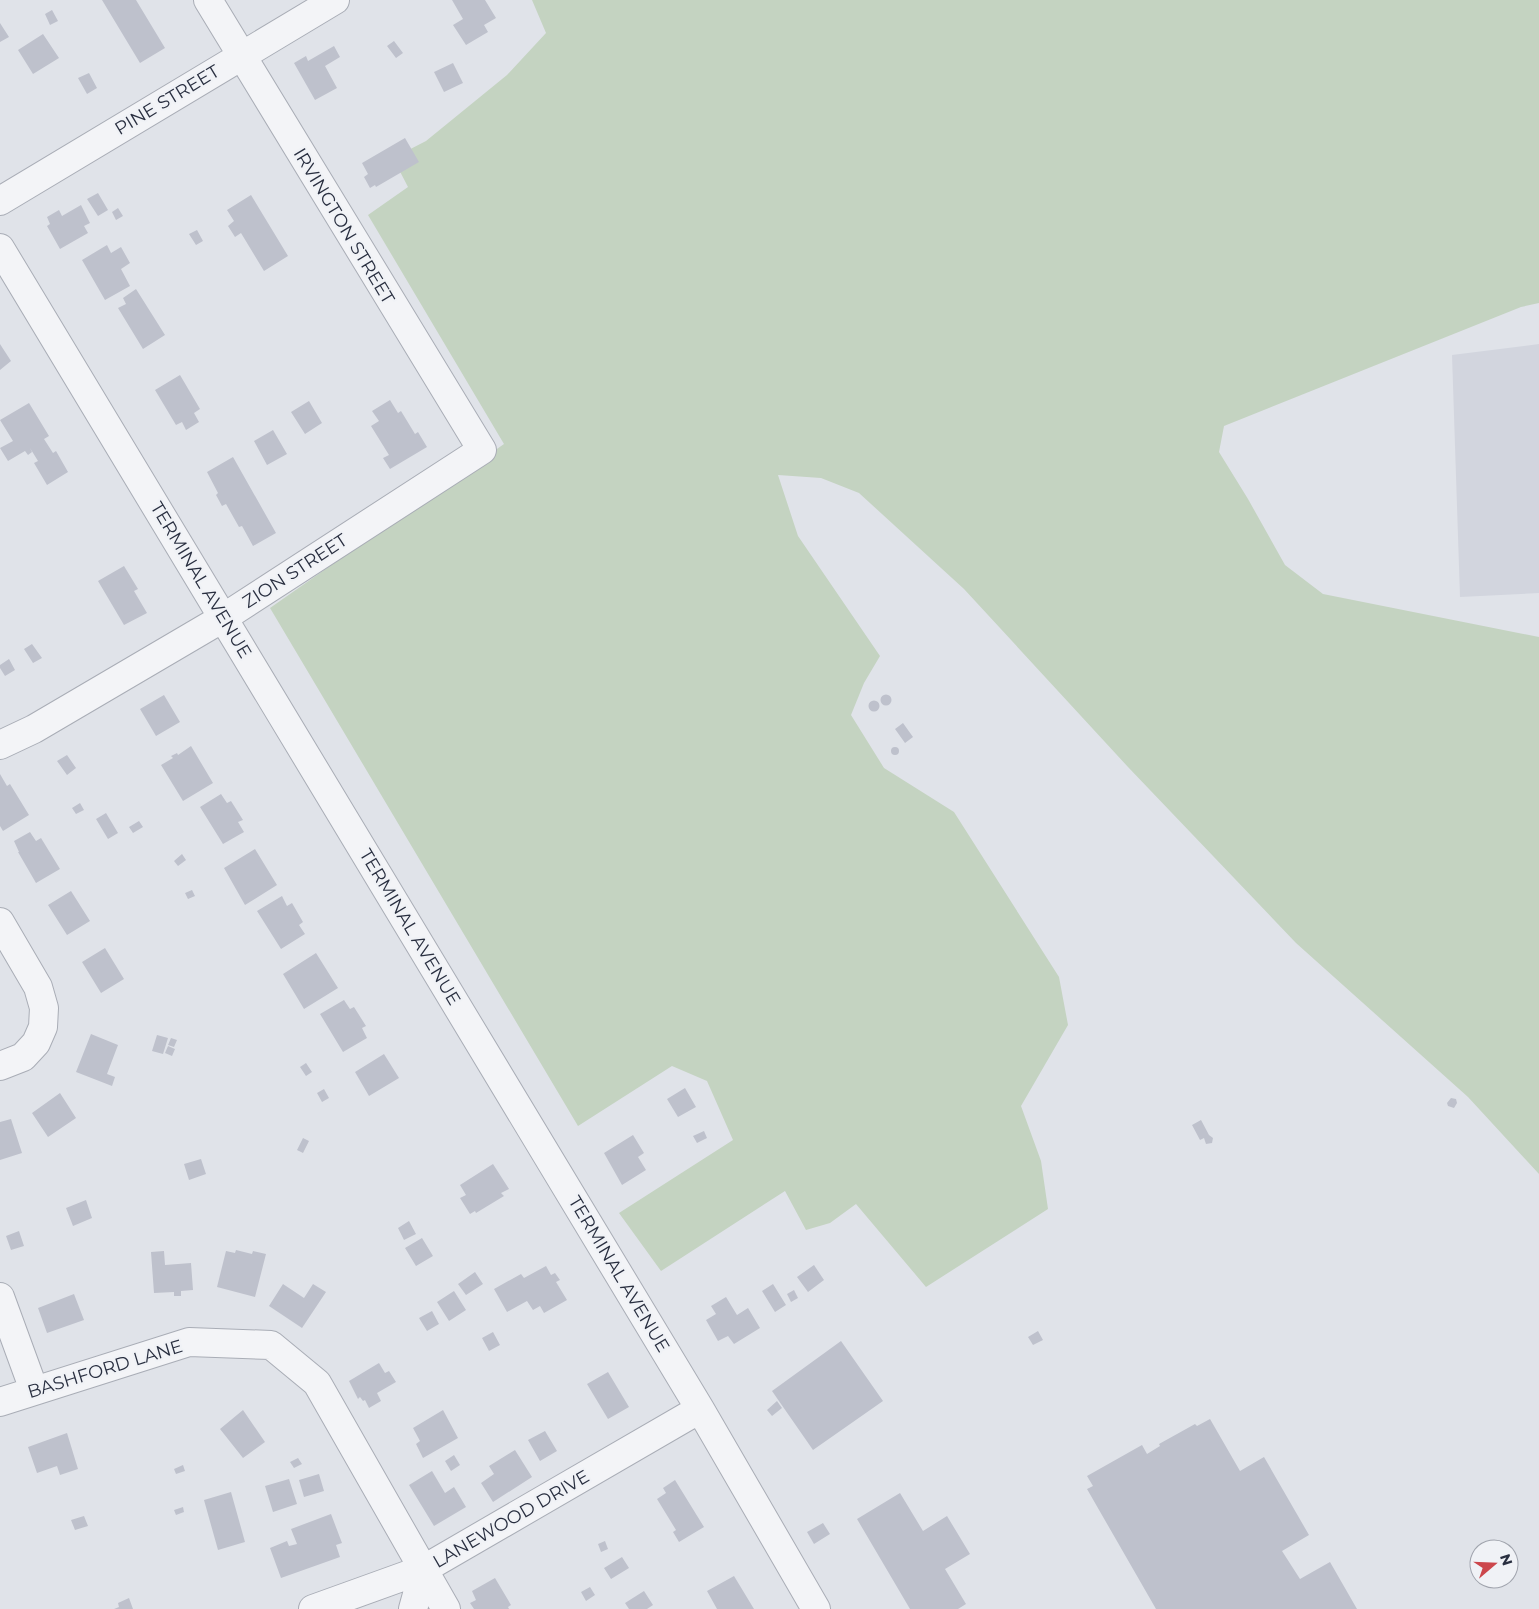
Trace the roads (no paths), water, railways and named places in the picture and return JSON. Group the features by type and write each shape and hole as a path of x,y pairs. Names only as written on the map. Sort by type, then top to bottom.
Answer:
{"street":[{"name":"IRVINGTON STREET","path":"208,0 240,56 482,450"},
{"name":"PINE STREET","path":"0,201 336,0"},
{"name":"TERMINAL AVENUE","path":"0,248 700,1409 816,1609"},
{"name":"ZION STREET","path":"0,745 34,729 223,618 482,450"},
{"path":"0,922 38,987 44,1008 43,1027 36,1043 23,1057 0,1066"},
{"path":"0,1297 34,1390"},
{"name":"BASHFORD LANE","path":"0,1402 189,1342 271,1346 316,1383 424,1569"},
{"name":"LANEWOOD DRIVE","path":"313,1609 424,1569 700,1409"},
{"path":"413,1609 424,1569"},
{"path":"424,1569 446,1609"}]}
